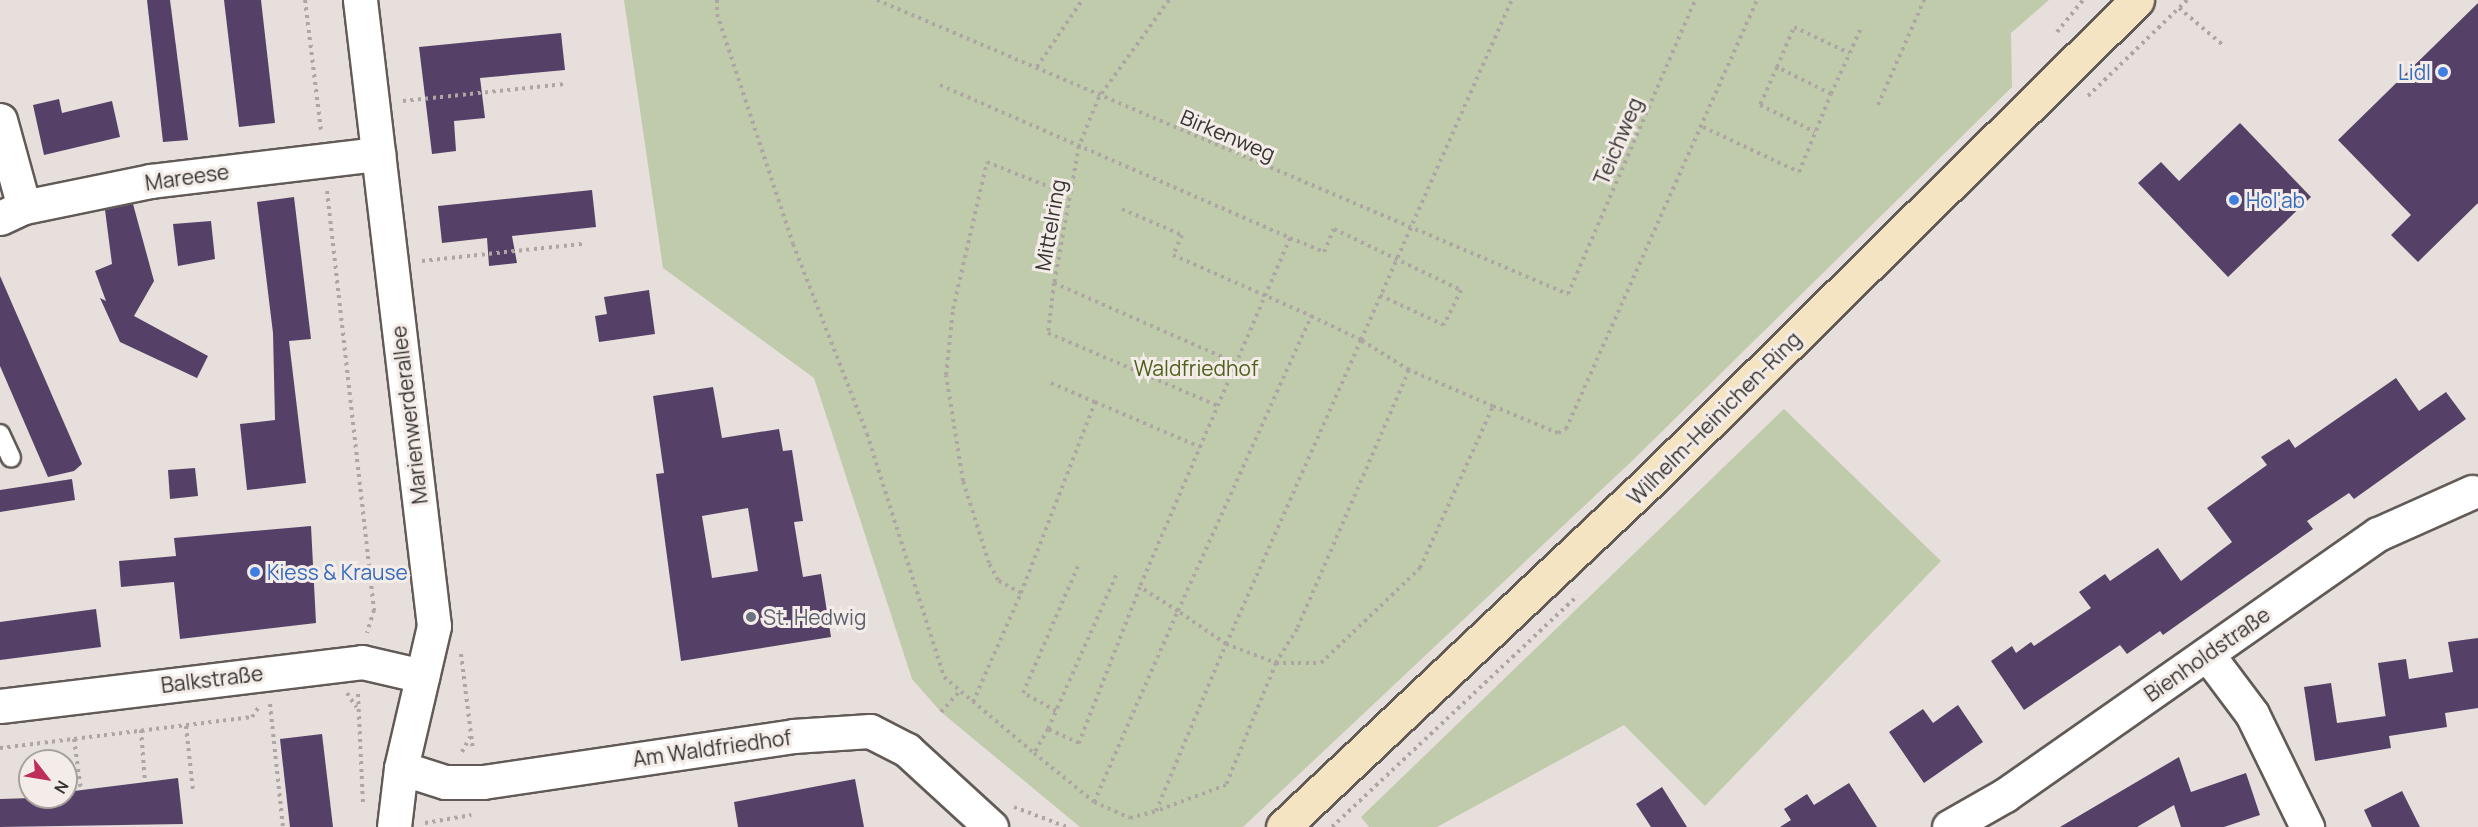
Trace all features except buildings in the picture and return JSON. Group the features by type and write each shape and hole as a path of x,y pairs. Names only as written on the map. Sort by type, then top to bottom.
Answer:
{"main road":[{"name":"Wilhelm-Heinichen-Ring","path":"1283,827 1652,480 2137,0"}],"street":[{"name":"Marienwerderallee","path":"360,0 434,626 401,768 408,826"},
{"path":"0,120 12,212"},
{"name":"Mareese","path":"12,212 151,181 325,158 378,154"},
{"name":"Bienholdstraße","path":"1949,827 2005,795 2378,534 2472,492"},
{"path":"2207,654 2252,714 2307,827"},
{"name":"Balkstraße","path":"0,706 352,674 422,676"},
{"name":"Am Waldfriedhof","path":"401,768 445,782 483,782 793,736 870,731 907,750 991,827"}],"lane":[{"path":"0,434 11,458"}],"path":[{"path":"305,0 325,158 374,610 352,674 357,708 364,814"},
{"path":"717,0 717,14 793,244 867,434 944,678 1094,802 1130,818 1156,811 1226,785 1276,663 1297,629 1409,370"},
{"name":"Birkenweg","path":"877,0 1037,67 1100,97 1568,294"},
{"path":"1037,67 1082,0"},
{"name":"Mittelring","path":"1169,0 1100,97 1079,146 1054,283 1236,363"},
{"path":"1156,811 1379,294 1512,0"},
{"name":"Teichweg","path":"1568,294 1695,0"},
{"path":"1122,209 1182,235 1173,255 1361,340 1409,370 1558,433 1566,429 1703,127 1757,0"},
{"path":"1878,105 1924,0"},
{"path":"2179,8 2224,46"},
{"path":"1703,127 1799,172 1831,93 1862,26"},
{"path":"1815,132 1760,105 1794,27 1850,53"},
{"path":"1777,67 1831,93"},
{"path":"400,102 564,84"},
{"path":"940,85 1324,252 1334,229 1395,261 1461,290 1444,325 1379,294"},
{"path":"1020,593 998,580 988,563 963,481 946,375 952,309 987,162 1070,195"},
{"path":"1048,729 1079,743 1140,587 1290,238"},
{"path":"418,262 582,244"},
{"path":"1054,283 1048,333 1218,406"},
{"path":"1094,802 1311,316"},
{"path":"1051,383 1200,447"},
{"path":"973,702 1020,593 1095,402"},
{"path":"1140,587 1227,644 1276,663 1321,663 1420,568 1493,406"},
{"path":"1056,711 1023,693 1078,566"},
{"path":"1034,753 1048,729 1117,573"},
{"path":"352,674 357,708"},
{"path":"269,691 283,827"},
{"path":"941,712 960,691"},
{"path":"0,748 252,717 263,700"},
{"path":"186,726 193,790"},
{"path":"141,730 145,782"},
{"path":"74,738 81,790"},
{"path":"408,826 484,813"}],"green space":[{"name":"Waldfriedhof","path":"624,0 2049,0 2011,33 2012,87 1632,461 1243,827 1080,827 941,712 912,679 814,378 663,268"},
{"path":"1784,409 1941,561 1705,806 1624,725 1437,827 1369,827 1361,817"}],"place":[{"name":"Lidl","path":"2443,72"},
{"name":"Hol'ab","path":"2234,200"},
{"name":"Kiess & Krause","path":"255,572"},
{"name":"St. Hedwig","path":"751,617"}]}
